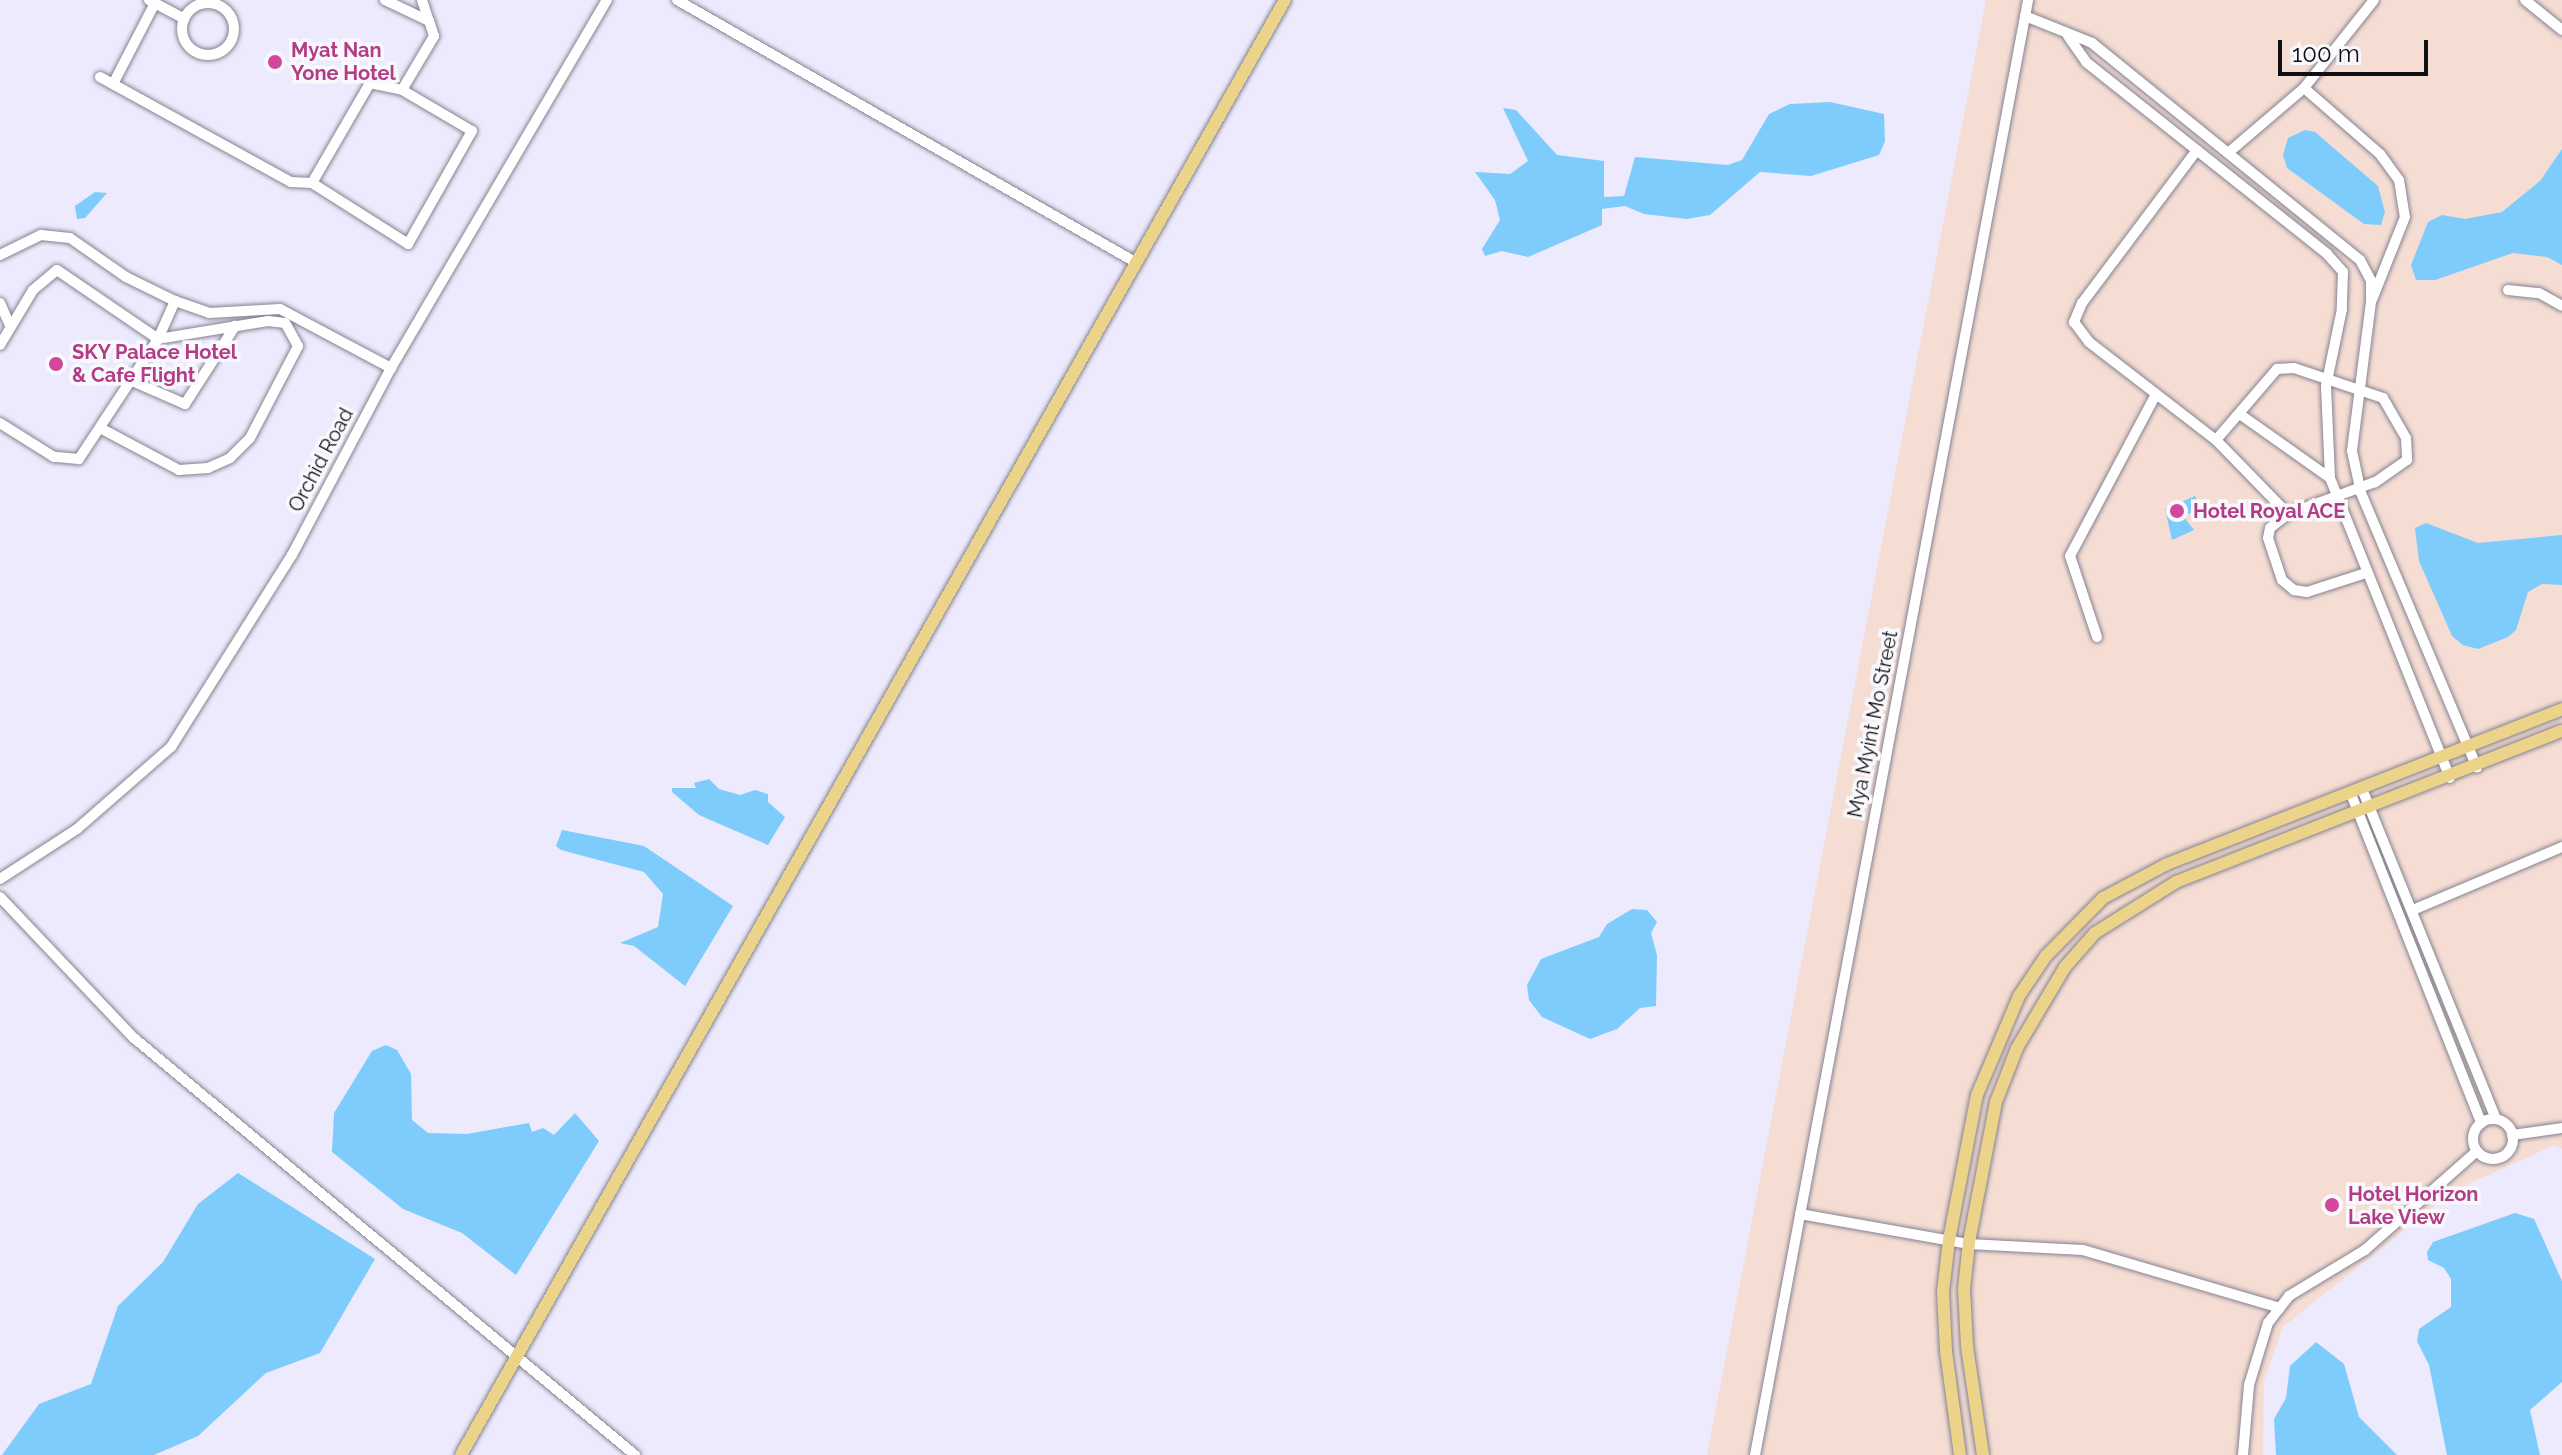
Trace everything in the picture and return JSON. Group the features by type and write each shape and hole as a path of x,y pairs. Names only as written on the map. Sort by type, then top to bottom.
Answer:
{"main road":[{"path":"461,1455 1285,0"},
{"path":"1960,1455 1946,1351 1943,1292 1949,1240 1977,1095 2019,996 2046,956 2103,898 2129,883 2219,842 2469,749 2562,709"},
{"path":"1983,1455 1967,1346 1964,1289 1969,1244 1996,1102 2017,1048 2059,977 2085,944 2176,882 2477,768 2562,731"}],"street":[{"path":"385,0 429,21"},
{"path":"402,90 434,36 422,0"},
{"name":"Orchid Road","path":"0,879 77,829 171,747 292,555 391,368 607,0"},
{"path":"677,0 1135,262"},
{"name":"Mya Myint Mo Street","path":"1755,1455 2028,0"},
{"path":"2228,153 2304,88 2374,0"},
{"path":"2525,0 2562,30"},
{"path":"113,84 152,2 184,19"},
{"path":"222,3 232,19 234,36 217,55 199,55 186,44 184,19 195,6 222,3"},
{"path":"2025,16 2068,36 2092,43 2360,260 2371,281 2352,451 2360,487 2477,768"},
{"path":"2068,36 2086,62 2343,272 2342,309 2328,378 2325,436 2330,478 2450,778"},
{"path":"100,77 291,182 312,183 408,244 472,131 402,90 370,83 312,183"},
{"path":"2304,88 2380,154 2399,180 2405,217 2371,302"},
{"path":"2197,150 2082,303 2074,322 2089,342 2216,440 2288,514"},
{"path":"0,255 41,235 70,238 126,277 175,301 209,313 280,309 391,368"},
{"path":"0,345 33,290 57,270 158,339 235,326 285,323 298,346 250,438 230,458 208,468 179,470 102,429"},
{"path":"2508,290 2539,293 2562,306"},
{"path":"0,423 54,457 79,459 102,429 158,339 175,301"},
{"path":"0,303 10,325"},
{"path":"132,381 185,404 235,326"},
{"path":"2216,440 2241,415 2273,371 2294,368 2357,388 2392,406 2408,451 2400,468 2288,514 2270,528 2268,538 2282,580 2294,590 2307,592 2366,573"},
{"path":"2097,637 2070,556 2156,394"},
{"path":"2241,415 2330,478"},
{"path":"2357,791 2427,993 2481,1123"},
{"path":"2364,810 2413,910 2496,1119 2512,1135"},
{"path":"2413,910 2562,847"},
{"path":"0,897 134,1038 635,1455"},
{"path":"2427,993 2443,987"},
{"path":"2496,1119 2481,1123 2473,1136 2477,1151 2490,1159 2505,1156 2512,1135"},
{"path":"2512,1135 2562,1128"},
{"path":"2243,1455 2249,1385 2268,1323 2289,1296 2365,1250 2477,1151"},
{"path":"1800,1214 1969,1244 2083,1250 2280,1308"}],"shaded area":[{"path":"1986,0 2562,0 2562,1149 2555,1145 2453,1191 2283,1327 2264,1381 2263,1455 1707,1455"}],"water":[{"path":"1830,102 1884,114 1885,141 1879,155 1811,176 1760,172 1710,215 1687,219 1644,214 1625,206 1602,209 1602,225 1528,257 1502,251 1485,256 1482,249 1500,220 1495,200 1475,172 1510,174 1528,161 1503,108 1516,110 1557,155 1604,161 1604,197 1624,196 1635,157 1728,165 1742,160 1769,114 1790,104"},
{"path":"2305,130 2315,132 2378,186 2385,212 2381,225 2364,224 2287,168 2283,155 2288,138"},
{"path":"2562,149 2562,265 2547,257 2513,253 2435,280 2416,280 2411,265 2428,222 2442,215 2465,219 2502,212 2540,181"},
{"path":"95,192 107,193 85,218 77,219 75,206"},
{"path":"2195,496 2200,509 2183,516 2194,530 2172,540 2165,509"},
{"path":"2426,523 2478,543 2562,535 2562,585 2542,584 2528,592 2516,630 2508,637 2478,649 2463,645 2452,636 2419,561 2415,528"},
{"path":"709,779 719,789 740,795 755,790 768,794 768,802 785,817 768,845 699,815 672,792 672,788 696,788 694,783"},
{"path":"562,830 644,846 733,906 685,986 634,946 620,943 658,927 663,894 644,872 561,850 556,846"},
{"path":"1632,909 1647,910 1657,922 1651,933 1657,955 1656,1006 1640,1008 1617,1029 1590,1039 1542,1017 1529,1000 1527,985 1541,959 1599,937 1607,924"},
{"path":"386,1045 397,1050 411,1074 412,1120 428,1133 467,1134 529,1123 532,1132 543,1128 554,1135 575,1113 599,1141 516,1275 462,1233 403,1209 332,1152 334,1113 372,1051"},
{"path":"238,1173 375,1259 320,1353 266,1373 198,1436 154,1455 2,1455 39,1404 91,1384 118,1306 163,1262 198,1204"},
{"path":"2515,1213 2534,1219 2562,1281 2562,1382 2530,1410 2540,1455 2447,1455 2429,1365 2417,1341 2419,1329 2451,1307 2451,1279 2444,1268 2428,1260 2427,1252 2433,1242"},
{"path":"2316,1342 2344,1364 2359,1417 2397,1455 2276,1455 2274,1419 2286,1398 2290,1366"}],"place":[{"name":"Myat Nan Yone Hotel","path":"275,62"},
{"name":"SKY Palace Hotel & Cafe Flight","path":"56,364"},
{"name":"Hotel Royal ACE","path":"2177,511"},
{"name":"Hotel Horizon Lake View","path":"2332,1205"}]}
